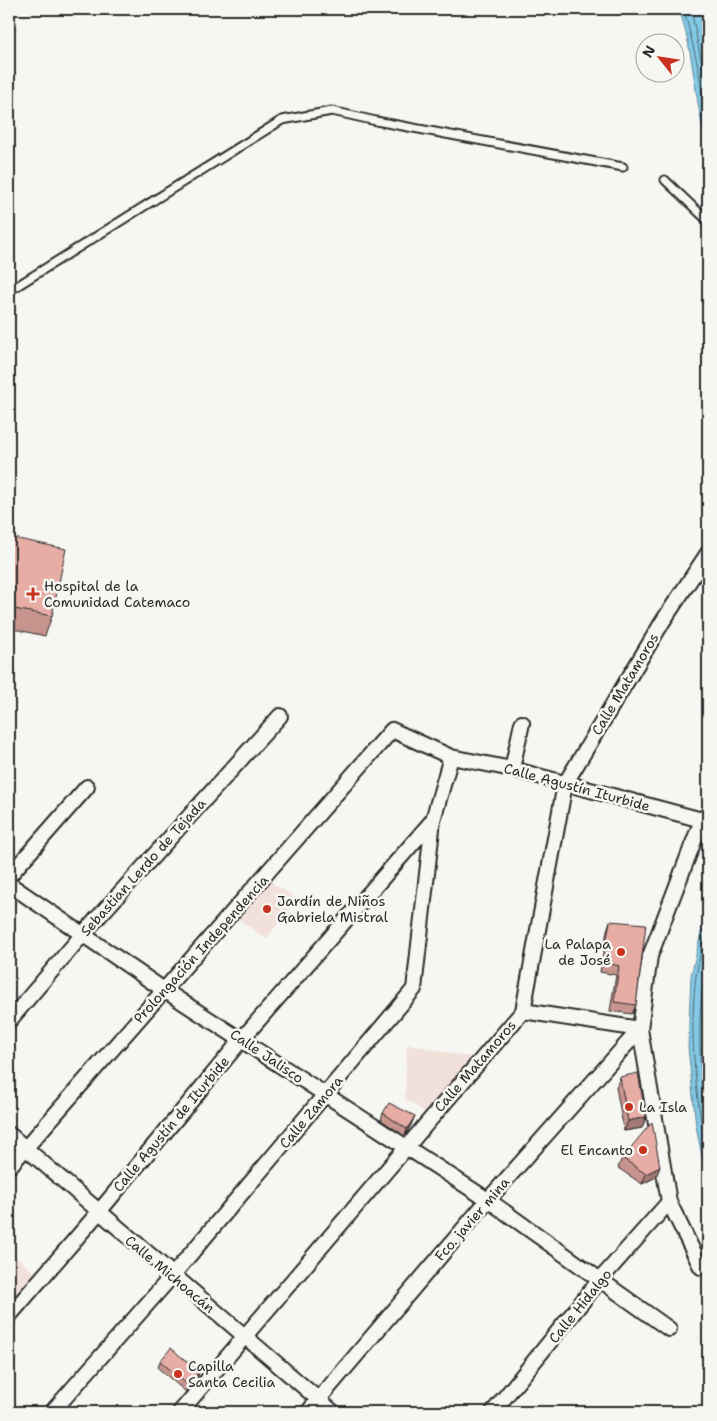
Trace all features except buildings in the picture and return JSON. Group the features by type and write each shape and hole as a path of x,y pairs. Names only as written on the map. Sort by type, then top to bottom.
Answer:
{"street":[{"name":"Calle Matamoros","path":"180,1412 523,1011 565,784 663,621 708,554"},
{"name":"Sebastian Lerdo de Tejada","path":"9,1021 83,934 280,716"},
{"path":"512,769 522,723"},
{"name":"Calle Agustín Iturbide","path":"392,730 451,757 512,769 565,784 705,817"},
{"name":"Prolongación Independencia","path":"9,1167 392,730"},
{"name":"Calle Zamora","path":"52,1412 172,1276 326,1096 414,989 433,820 451,757"},
{"path":"9,876 87,787"},
{"path":"702,1267 669,1202 640,1029 650,956 705,817"},
{"name":"Calle Agustín de Iturbide","path":"9,1316 98,1213 242,1038 433,820"},
{"name":"Calle Jalisco","path":"9,884 164,990 242,1038 326,1096 488,1200 599,1281 669,1329"},
{"path":"523,1011 640,1029"},
{"name":"Fco. javier mina","path":"308,1412 488,1200 640,1029"},
{"name":"Calle Michoacán","path":"9,1134 98,1213 333,1412"},
{"name":"Calle Hidalgo","path":"497,1411 599,1281 669,1202"}],"lane":[{"path":"9,291 282,120 332,111 623,167"},
{"path":"665,180 708,221"}],"shaded area":[{"name":"Jardín de Niños Gabriela Mistral","path":"267,879 297,899 266,939 237,918"},
{"path":"407,1044 474,1058 427,1114 405,1098"},
{"path":"9,1251 34,1273 9,1302"}],"water":[{"path":"679,9 708,9 708,148 703,131 688,43"},
{"path":"708,903 708,1187 696,1126 688,1047 691,976"}],"place":[{"name":"Hospital de la Comunidad Catemaco","path":"33,594"},
{"name":"Jardín de Niños Gabriela Mistral","path":"267,909"},
{"name":"La Palapa de José","path":"621,952"},
{"name":"La Isla","path":"629,1107"},
{"name":"El Encanto","path":"643,1150"},
{"name":"Capilla Santa Cecilia","path":"178,1374"}]}
